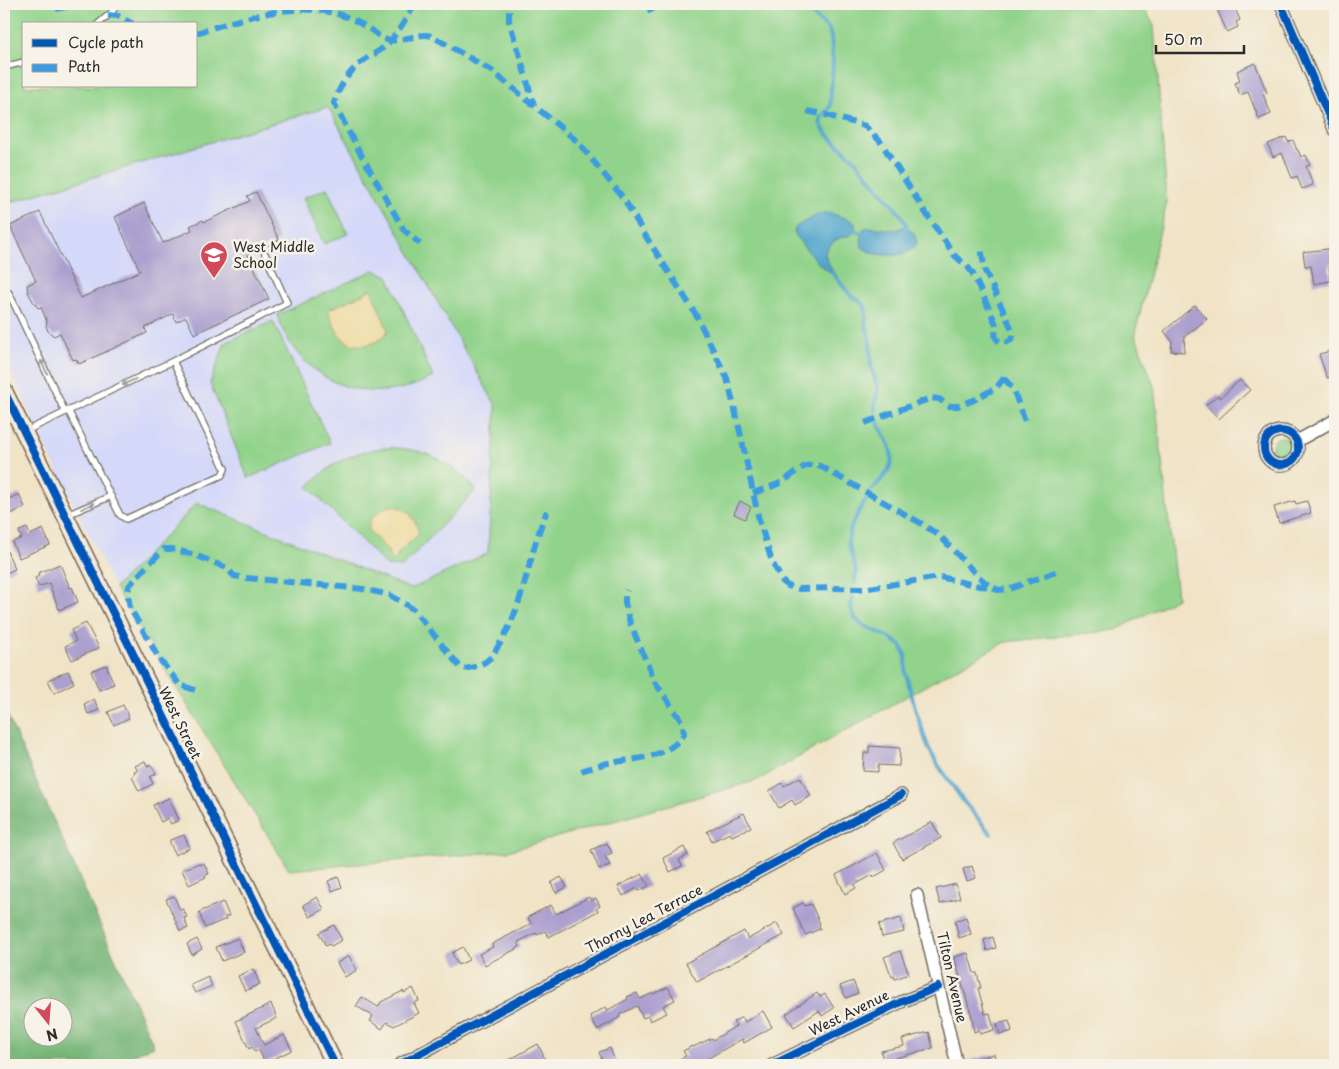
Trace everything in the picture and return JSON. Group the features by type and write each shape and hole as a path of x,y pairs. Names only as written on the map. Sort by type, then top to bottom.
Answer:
{"street":[{"path":"1281,4 1335,131"},
{"name":"West Street","path":"4,391 335,1065"},
{"path":"1297,441 1335,420"},
{"name":"Thorny Lea Terrace","path":"399,1065 901,795"},
{"name":"Tilton Avenue","path":"917,895 957,1065"},
{"name":"West Avenue","path":"772,1065 790,1061 901,1002 938,987"}],"lane":[{"path":"100,22 112,12 116,4"},
{"path":"4,67 22,62"},
{"path":"24,432 173,361 287,303 265,254"},
{"path":"4,291 9,293 66,411 120,515 126,519 220,476 224,472 223,466 173,361"},
{"path":"65,516 111,496"}],"shaded area":[{"name":"West Middle School","path":"328,107 496,406 488,552 411,589 197,503 115,588 38,431 4,355 4,204"}],"green space":[{"path":"4,4 1142,4 1154,26 1167,202 1135,334 1154,386 1177,598 1116,630 1005,642 758,780 508,851 289,870 115,588 197,503 411,589 488,553 496,406 328,107 4,204"},
{"path":"327,188 348,234 324,244 303,198"},
{"path":"374,270 388,276 433,377 409,387 385,391 362,390 340,384 320,374 302,358 288,339 277,315"},
{"path":"273,321 330,443 248,478 210,383 225,343"},
{"path":"1282,437 1289,440 1292,447 1289,454 1282,457 1275,454 1272,447 1275,440"},
{"path":"382,448 422,452 434,457 456,470 476,490 402,567 387,566 308,487 324,472 341,461 351,456"},
{"path":"4,708 154,1046 108,1065 4,1065"}],"sand":[{"path":"371,289 388,330 380,339 368,345 348,343 338,332 328,310"},
{"path":"390,506 402,508 410,514 419,534 398,553 394,561 389,557 388,551 369,531 372,518 378,512"}],"water":[{"path":"821,213 842,217 854,222 855,225 853,233 836,240 825,252 835,276 819,264 794,232 797,226"},
{"path":"905,226 914,233 917,242 914,248 908,252 883,255 868,251 862,247 863,229 869,227 894,230"}],"building":[{"path":"1215,4 1231,4 1232,7 1234,6 1240,20 1236,22 1238,27 1227,32"},
{"path":"1255,63 1267,93 1263,94 1271,114 1259,119 1248,92 1240,95 1235,83 1240,81 1237,71"},
{"path":"1286,137 1288,142 1293,140 1301,157 1306,155 1310,165 1306,166 1313,185 1302,189 1297,176 1292,178 1282,153 1273,157 1268,144"},
{"path":"256,192 279,240 248,255 269,299 194,334 186,317 176,322 173,314 145,328 147,333 79,364 76,359 73,360 60,333 54,336 48,331 47,322 41,307 38,308 28,292 27,285 36,281 10,226 40,212 81,298 140,271 115,217 144,203 163,243 192,230 190,226 203,220 204,222 250,201 247,196"},
{"path":"1335,248 1335,263 1329,264 1330,281 1314,284 1311,266 1305,266 1303,252"},
{"path":"1195,305 1207,319 1185,336 1184,352 1171,351 1172,341 1164,331"},
{"path":"1335,350 1335,376 1327,378 1319,354"},
{"path":"1240,380 1250,390 1219,419 1206,405 1218,395 1220,398"},
{"path":"19,494 25,507 11,514 5,501"},
{"path":"740,501 751,507 745,519 734,514"},
{"path":"1295,501 1296,504 1307,501 1311,513 1279,523 1274,507"},
{"path":"27,528 30,535 43,529 50,545 19,558 12,542 22,538 19,531"},
{"path":"4,545 15,569 4,574"},
{"path":"60,564 78,602 59,610 49,583 39,587 35,578 39,576 38,573"},
{"path":"86,623 99,648 72,660 65,646 76,641 71,630"},
{"path":"106,665 114,684 99,690 91,671"},
{"path":"68,671 74,683 54,693 48,680"},
{"path":"94,699 99,710 88,714 84,704"},
{"path":"123,705 129,718 114,725 108,712"},
{"path":"869,746 900,748 899,766 878,765 878,772 863,771 864,753 869,753"},
{"path":"145,761 147,766 151,765 156,774 150,777 153,784 139,791 132,777 135,775 134,772 138,771 135,766"},
{"path":"800,777 811,796 795,805 792,800 779,808 769,791 782,783 784,786"},
{"path":"169,798 179,820 171,824 168,818 161,822 153,805"},
{"path":"744,813 751,827 732,836 730,833 712,841 707,831"},
{"path":"932,822 941,838 902,859 893,843"},
{"path":"184,835 190,848 175,855 170,840"},
{"path":"607,843 612,853 605,856 610,865 599,869 591,850"},
{"path":"684,847 688,855 679,860 682,866 670,872 663,858"},
{"path":"877,853 886,870 854,885 856,888 845,894 836,875"},
{"path":"199,863 200,865 204,863 209,874 189,885 182,870"},
{"path":"972,866 976,878 967,881 963,869"},
{"path":"642,874 649,886 639,891 637,888 623,896 618,886"},
{"path":"338,877 342,887 332,891 328,881"},
{"path":"561,877 567,887 556,893 551,883"},
{"path":"956,884 960,898 940,904 936,889"},
{"path":"174,896 180,910 183,909 187,917 184,918 188,928 180,931 166,899"},
{"path":"317,897 324,909 310,917 303,905"},
{"path":"589,897 591,901 596,898 600,906 596,909 598,911 549,937 545,931 537,935 536,933 518,942 520,947 485,965 479,954 493,947 492,944 531,924 528,917 551,905 556,914"},
{"path":"223,902 229,916 205,928 199,912"},
{"path":"803,903 805,906 811,904 820,924 820,929 805,935 793,908"},
{"path":"966,917 971,934 959,938 955,921"},
{"path":"901,918 904,932 882,937 879,924"},
{"path":"777,923 784,935 697,982 686,963 744,931 748,939"},
{"path":"334,925 342,940 331,946 329,944 326,946 319,933"},
{"path":"993,937 996,948 987,951 984,940"},
{"path":"238,938 244,952 222,961 216,947"},
{"path":"197,939 202,949 192,955 187,944"},
{"path":"463,947 469,960 458,965 452,953"},
{"path":"900,951 909,974 895,979 894,976 892,977 884,957"},
{"path":"968,953 974,973 977,973 981,988 978,988 985,1014 990,1013 994,1030 980,1034 979,1030 974,1032 972,1017 954,957"},
{"path":"349,956 357,970 345,977 337,963"},
{"path":"253,969 260,984 245,991 238,976"},
{"path":"208,977 212,986 195,993 191,985"},
{"path":"853,981 858,993 846,998 840,986"},
{"path":"668,987 675,1000 663,1006 667,1013 650,1021 648,1016 643,1018 637,1006 619,1015 620,1017 597,1030 590,1016 606,1007 608,1010 628,999 627,997 637,993 640,999"},
{"path":"413,988 419,1001 414,1003 419,1013 394,1026 387,1022 382,1029 370,1021 373,1016 356,1006 362,997 378,1007 381,1002"},
{"path":"817,993 820,997 825,994 834,1008 822,1016 819,1011 794,1027 786,1014"},
{"path":"271,1004 277,1018 256,1028 264,1045 284,1035 292,1050 265,1063 259,1050 255,1052 252,1047 249,1049 236,1021"},
{"path":"763,1011 772,1027 744,1043 742,1039 707,1059 710,1065 668,1065 686,1056 683,1051 712,1038 713,1040 736,1026 733,1022 742,1017 745,1022"},
{"path":"1009,1021 1012,1031 1000,1035 997,1024"},
{"path":"929,1032 933,1048 895,1058 893,1065 884,1065 881,1051 904,1046 902,1039"},
{"path":"538,1044 548,1065 500,1065"},
{"path":"610,1048 615,1061 604,1065 599,1052"},
{"path":"994,1054 997,1065 964,1065 964,1062"}],"waterway":[{"path":"804,4 828,28 831,36 833,64 830,107 820,119 823,129 854,159 901,215 906,224 907,231"},
{"path":"850,229 867,235"},
{"path":"832,272 851,296 864,305 870,342 871,366 878,390 875,411"},
{"path":"872,490 885,475 891,461 888,442 878,423"},
{"path":"855,583 856,570 848,543 851,527 866,500"},
{"path":"853,595 851,607 854,617 861,624 901,645 906,657 906,674 928,747 936,762 964,802 991,834"}],"marked path":[{"path":"56,9 78,4"},
{"path":"415,4 402,26 390,41 349,74 334,103 404,230 420,244"},
{"path":"649,4 651,13"},
{"path":"198,32 268,13 286,10 323,11 349,18 387,40 393,41 421,35 432,36 492,71 577,141 624,199 695,313 727,378 759,520 772,562 783,582 788,586 799,589 857,589 940,577 979,586 993,587"},
{"path":"509,11 509,21 534,105"},
{"path":"108,15 118,16 129,22"},
{"path":"807,111 865,126 880,141 955,256 973,274 995,322 996,338 1004,343 1011,339 1014,334 985,271 981,248"},
{"path":"865,423 931,398 939,399 949,406 958,406 974,400 997,387 1004,378 1005,372"},
{"path":"1004,378 1013,389 1025,421"},
{"path":"753,493 780,483 802,468 818,465 919,522 940,536 974,572 988,585 998,590 1009,589 1058,571"},
{"path":"195,690 180,685 160,660 130,608 129,586 164,549 172,549 195,555 227,568 234,576 363,589 390,595 413,609 462,669 484,663 494,654 508,630 521,596 535,544 547,511"},
{"path":"581,771 608,763 660,753 677,742 684,734 682,722 655,682 630,623 625,603 627,590"}],"cycle path":[{"path":"1281,4 1335,131"},
{"path":"4,391 335,1065"},
{"path":"1281,431 1288,432 1293,436 1297,441 1298,448 1297,455 1293,460 1288,464 1281,465 1274,464 1269,460 1265,455 1264,448 1265,441 1269,436 1274,432 1281,431"},
{"path":"399,1065 901,795"},
{"path":"772,1065 901,1002 938,987"}],"place":[{"name":"West Middle School","path":"214,279"}]}
